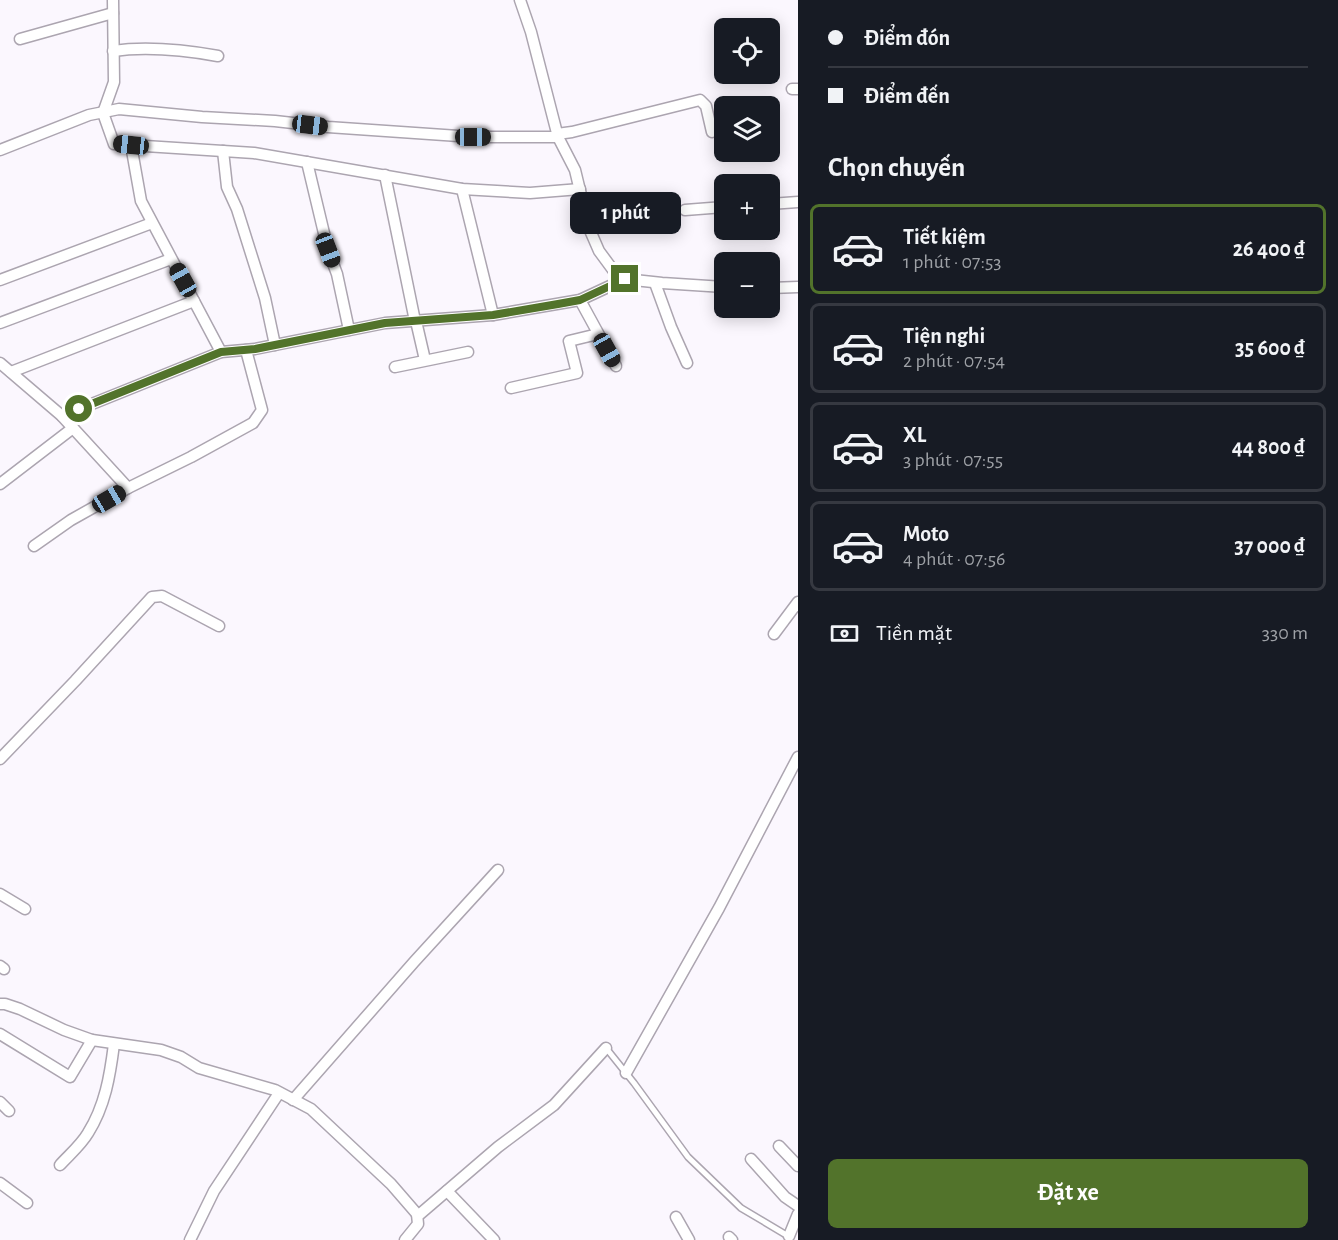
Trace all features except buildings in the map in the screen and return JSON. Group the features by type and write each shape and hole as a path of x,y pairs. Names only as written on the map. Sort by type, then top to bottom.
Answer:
{"street":[{"path":"113,0 114,82 103,113 114,144 254,153 462,189 530,193 580,189"},
{"path":"520,0 531,32 557,135 575,170 589,228 599,251 613,270 625,279"},
{"path":"20,39 113,13"},
{"path":"113,51 135,48 179,50 218,56"},
{"path":"0,150 89,115 118,109 473,137 557,135 700,100 706,105 712,132"},
{"path":"131,145 141,201 221,352"},
{"path":"223,151 227,187 237,209 265,298 275,345"},
{"path":"307,162 328,250 337,274 349,330"},
{"path":"385,176 425,360"},
{"path":"462,189 493,315"},
{"path":"780,203 798,202"},
{"path":"685,210 714,208"},
{"path":"0,279 152,222"},
{"path":"0,324 171,259"},
{"path":"62,416 221,352 275,345 385,323 493,315 580,300 625,279 714,286"},
{"path":"655,282 687,363"},
{"path":"780,288 798,287"},
{"path":"580,300 616,366"},
{"path":"11,372 195,301"},
{"path":"511,388 577,373 569,341 598,334"},
{"path":"34,546 71,520 253,423 262,410 246,350"},
{"path":"395,367 468,352"},
{"path":"0,363 62,416 128,488"},
{"path":"0,484 73,428"},
{"path":"0,759 152,597 162,596 219,626"},
{"path":"774,634 798,602"},
{"path":"626,1073 719,908 798,757"},
{"path":"293,1100 498,870"},
{"path":"0,894 25,909"},
{"path":"0,1004 20,1009 64,1030 92,1040 161,1050 181,1057 199,1068 279,1092 311,1110 391,1184 417,1214 418,1224 405,1240"},
{"path":"0,1034 70,1077 92,1040"},
{"path":"60,1164 87,1135 105,1099 114,1044"},
{"path":"417,1214 420,1214 498,1148 554,1105 606,1048"},
{"path":"190,1240 214,1191 279,1092"},
{"path":"0,1102 9,1111"},
{"path":"779,1146 798,1166"},
{"path":"751,1160 785,1197 798,1206"},
{"path":"0,1183 27,1203"},
{"path":"447,1191 494,1240"},
{"path":"788,1238 798,1214"},
{"path":"676,1217 689,1240"}],"lane":[{"path":"606,1048 688,1157 741,1208 788,1238"}],"route":[{"path":"79,409 221,352 255,349 385,323 493,315 558,304 580,300 625,279"}]}
